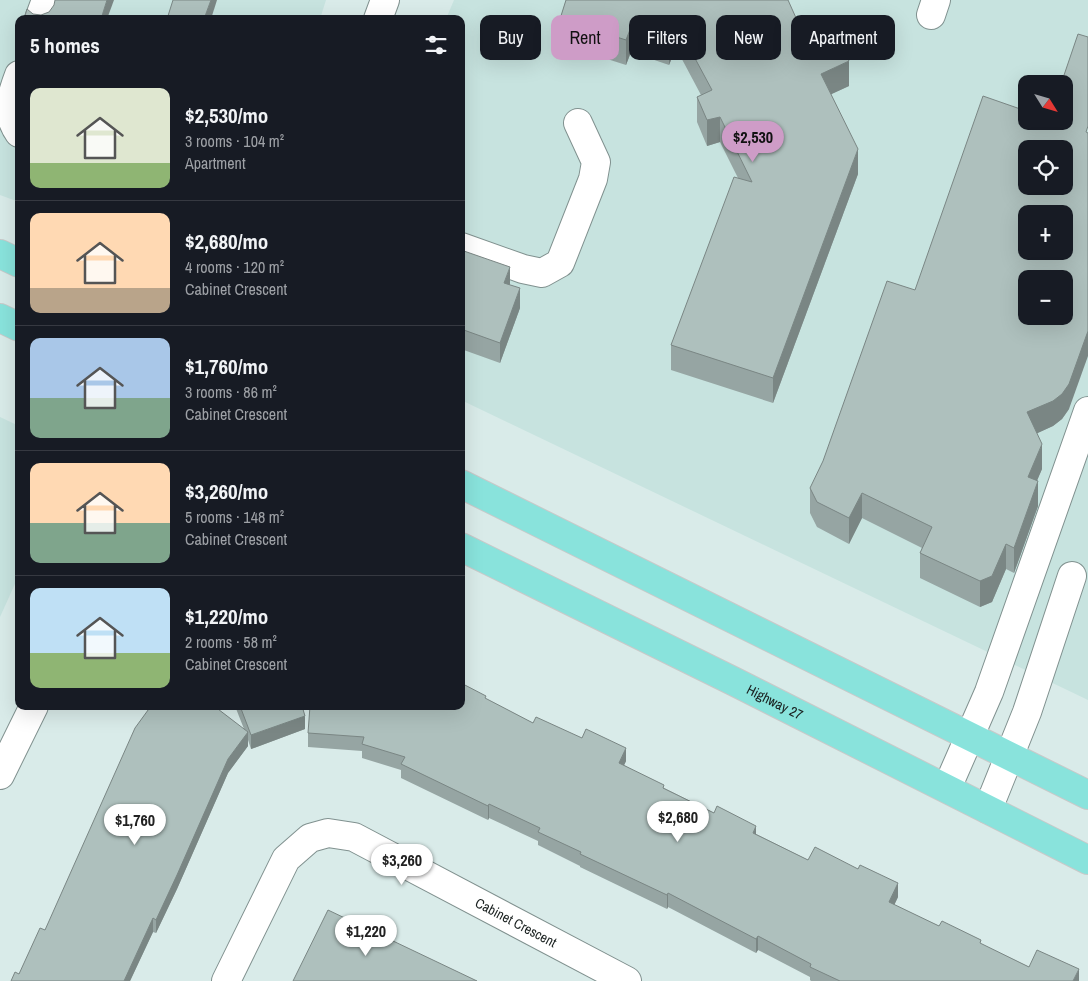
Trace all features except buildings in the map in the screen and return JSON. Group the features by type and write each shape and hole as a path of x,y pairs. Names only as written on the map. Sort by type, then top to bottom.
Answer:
{"main road":[{"path":"0,254 15,261"},
{"path":"0,318 15,325"},
{"path":"465,486 1088,795"},
{"name":"Highway 27","path":"465,549 1088,860"}],"street":[{"path":"40,15 46,0"},
{"path":"379,15 385,0"},
{"path":"15,85 10,98 12,123 15,127"},
{"path":"465,248 523,269 542,273 560,263 592,179 596,162 578,123"},
{"path":"947,788 988,692 1088,411"},
{"path":"988,809 1010,757 1072,576"},
{"path":"0,775 32,710"},
{"name":"Cabinet Crescent","path":"226,981 286,859 310,838 328,832 354,837 627,981"}],"shaded area":[{"path":"0,0 326,0 321,15 15,15 15,201 0,195"},
{"path":"454,0 1088,0 1088,700 465,402 465,15 448,15"},
{"path":"0,417 15,424 15,584 0,617"}]}
